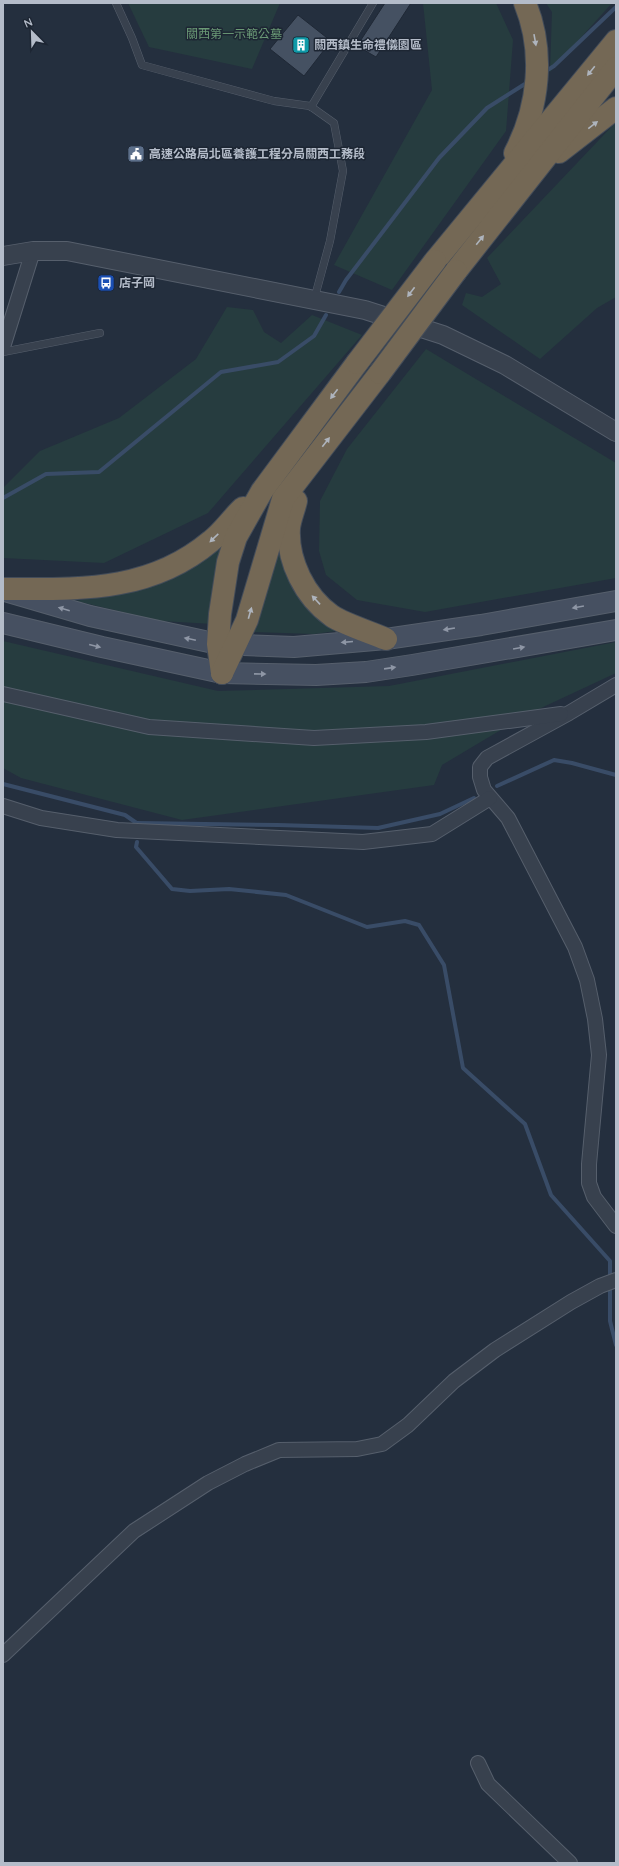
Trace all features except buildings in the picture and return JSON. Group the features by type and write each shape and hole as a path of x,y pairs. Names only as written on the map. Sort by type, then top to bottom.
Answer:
{"highway":[{"path":"499,182 521,141 533,106 537,80 538,52 532,20 525,3"},
{"path":"222,673 226,645 220,614 228,562 236,536 262,491 435,261 616,41"},
{"path":"226,645 248,620 283,499 456,271 616,68"},
{"path":"540,166 616,108"},
{"path":"302,472 289,528 291,558 300,578 314,599 333,616 386,639"},
{"path":"3,590 106,587 142,579 180,563 212,541 244,506 262,491"}],"main road":[{"path":"3,590 90,616 226,645 294,647 386,639 616,601"},
{"path":"3,623 102,647 222,673 316,675 366,672 616,630"}],"street":[{"path":"3,346 34,251"},
{"path":"3,256 34,251 68,251 365,310 443,336 505,365 616,432"},
{"path":"616,685 569,713 487,758 480,767 480,777 484,790 508,818 575,947 587,980 595,1019 599,1055 589,1183 594,1197 616,1226"},
{"path":"3,694 149,727 314,738 426,732 569,713"},
{"path":"3,806 41,818 117,830 363,842 432,834 490,798"},
{"path":"3,1655 67,1592 134,1531 208,1483 245,1464 279,1450 357,1449 382,1444 408,1425 454,1381 495,1350 571,1302 600,1286 616,1280"},
{"path":"478,1762 488,1784 570,1863"}],"lane":[{"path":"116,3 132,38 142,65 274,101 311,107 334,123 343,171 330,242 314,300"},
{"path":"311,107 373,3"},
{"path":"3,352 100,334"}],"green space":[{"name":"關西第一示範公墓","path":"128,3 280,3 252,69 149,47"},
{"path":"423,3 496,3 513,40 506,131 392,290 334,265 432,90"},
{"path":"546,3 612,3 550,72 552,12"},
{"path":"616,122 616,297 597,308 540,359 462,305 466,293 482,297 501,284 487,258"},
{"path":"227,307 253,310 264,332 281,343 312,315 362,335 208,513 104,563 3,558 3,488 40,451 119,418 196,359"},
{"path":"426,349 616,463 616,578 425,612 357,600 326,575 319,551 320,501 347,449"},
{"path":"283,517 282,553 293,590 313,615 336,631 314,634 252,632"},
{"path":"224,545 213,624 161,621 76,601 102,596 183,572 208,558"},
{"path":"3,641 218,691 389,686 616,642 616,673 526,715 442,765 434,785 182,820 21,778 3,768"}],"waterway":[{"path":"546,71 554,66 616,7"},
{"path":"339,292 346,280 439,158 487,108 528,82"},
{"path":"3,498 46,474 99,472 221,372 278,362 314,336 326,315"},
{"path":"497,786 554,760 572,763 616,775"},
{"path":"3,784 125,815 138,824"},
{"path":"137,823 378,828 440,814 474,798"},
{"path":"137,842 136,847 172,889 190,891 229,889 286,895 367,927 405,921 419,925 444,965 463,1068 525,1124 551,1195 610,1261 610,1321 616,1345"}],"place":[{"name":"關西鎮生命禮儀園區","path":"301,45"},
{"name":"高速公路局北區養護工程分局關西工務段","path":"136,154"},
{"name":"店子岡","path":"106,283"}]}
